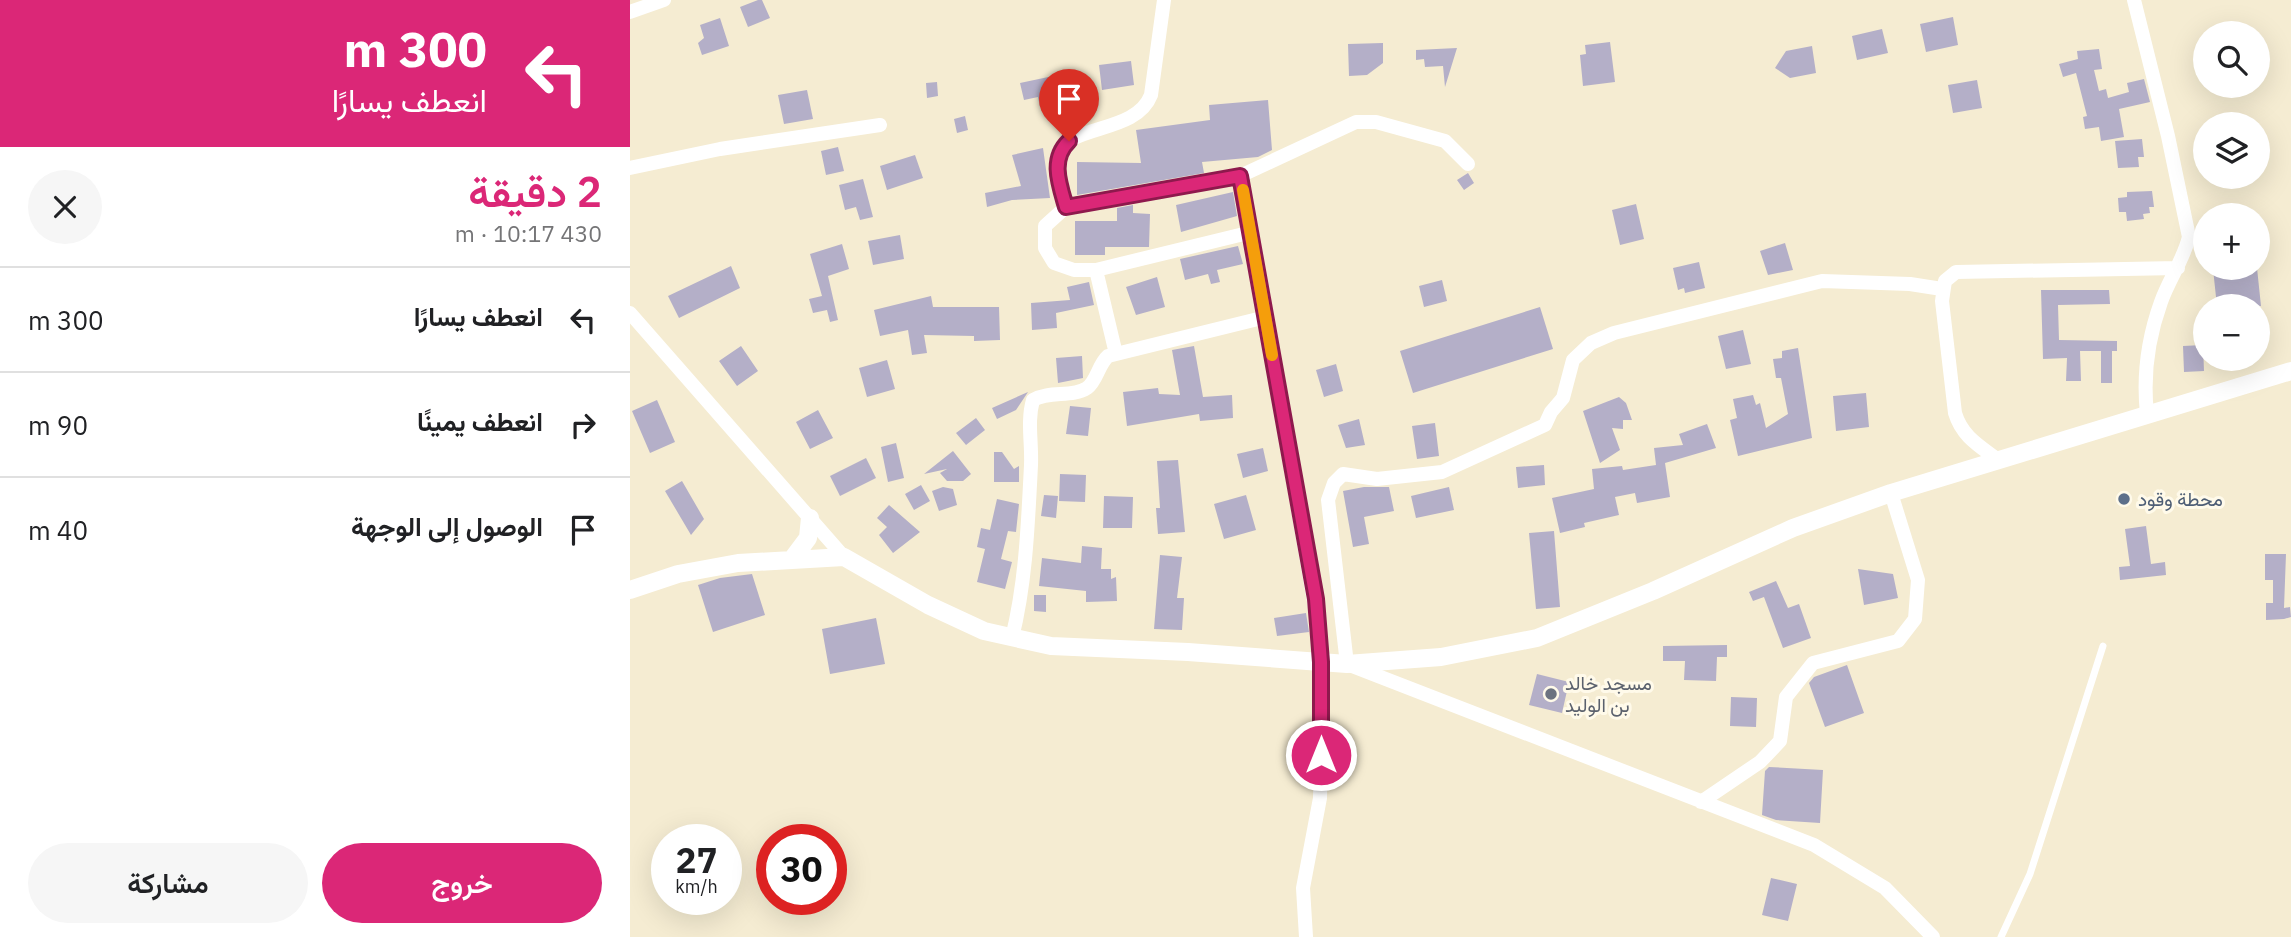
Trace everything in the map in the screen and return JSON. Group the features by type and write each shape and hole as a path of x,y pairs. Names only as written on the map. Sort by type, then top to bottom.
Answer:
{"street":[{"path":"630,12 664,0"},
{"path":"1066,207 1057,162 1061,149 1069,141 1135,116 1146,108 1151,95 1164,0"},
{"path":"2134,0 2187,217 2189,237 2178,268 2161,302 2143,379 2147,414"},
{"path":"1252,232 1096,270 1074,270 1054,263 1045,248 1045,226 1066,207 1240,176 1356,122 1376,122 1445,141 1468,164"},
{"path":"630,168 720,149 880,125"},
{"path":"1240,176 1316,599 1321,662 1320,798 1303,888 1306,937"},
{"path":"1997,458 1970,440 1959,426 1955,413 1942,289 1945,281 1956,272 2178,268"},
{"path":"1096,270 1116,354"},
{"path":"1347,664 1328,500 1334,483 1343,474 1377,479 1442,472 1531,433 1545,425 1551,412 1563,398 1573,360 1591,343 1614,333 1822,281 1910,284 1942,289"},
{"path":"630,313 844,557 928,605 984,631 1051,646 1347,664 1441,657 1537,638 1653,591 1793,528 1891,493 1997,458 2291,371"},
{"path":"1012,638 1019,608 1027,537 1032,448 1029,414 1033,400 1042,394 1080,392 1090,386 1104,360 1116,354 1266,317"},
{"path":"1701,802 1760,762 1780,741 1786,698 1813,663 1898,641 1915,619 1918,580 1891,493"},
{"path":"793,558 808,538 810,518"},
{"path":"630,590 678,574 793,558 844,557"},
{"path":"1347,664 1814,845 1847,862 1885,888 1933,937"}],"lane":[{"path":"2001,937 2030,874 2103,646"}],"building":[{"path":"762,0 770,18 748,27 740,7"},
{"path":"1953,17 1958,45 1926,52 1920,24"},
{"path":"720,18 729,46 702,55 698,43 704,38 700,25"},
{"path":"1882,29 1888,53 1857,60 1852,36"},
{"path":"1610,42 1615,82 1583,86 1580,55 1586,54 1585,45"},
{"path":"1383,43 1383,63 1367,75 1349,76 1348,44"},
{"path":"1812,46 1816,73 1790,78 1775,68 1786,51"},
{"path":"1457,48 1445,87 1443,66 1425,67 1424,59 1416,60 1416,50"},
{"path":"2099,49 2102,69 2094,70 2099,91 2106,89 2108,98 2129,92 2127,83 2144,79 2150,102 2119,109 2124,137 2101,141 2099,127 2085,129 2083,117 2087,116 2076,73 2063,77 2059,64 2078,59 2077,51"},
{"path":"1131,61 1134,85 1102,90 1099,65"},
{"path":"1072,72 1079,108 1088,105 1091,116 1070,121 1065,102 1040,107 1038,97 1024,100 1020,83"},
{"path":"1977,80 1982,108 1953,113 1948,85"},
{"path":"937,82 938,96 927,98 926,83"},
{"path":"807,90 813,119 784,124 778,95"},
{"path":"1268,100 1272,150 1258,157 1202,162 1204,173 1077,195 1077,162 1141,163 1136,130 1210,120 1209,105"},
{"path":"965,116 968,130 957,133 954,119"},
{"path":"2142,139 2144,157 2138,157 2139,167 2118,168 2115,141"},
{"path":"838,147 844,171 826,175 821,151"},
{"path":"1043,148 1050,198 1012,200 987,207 985,193 1021,186 1012,155"},
{"path":"915,155 923,178 887,190 880,166"},
{"path":"1468,173 1474,183 1464,190 1457,180"},
{"path":"863,179 873,217 860,220 856,207 845,210 839,185"},
{"path":"2152,191 2154,207 2149,207 2150,213 2143,214 2144,219 2127,221 2126,212 2119,212 2118,198 2127,197 2127,192"},
{"path":"1233,192 1237,216 1181,232 1176,205"},
{"path":"1636,204 1644,239 1620,245 1612,210"},
{"path":"1133,205 1133,213 1150,214 1149,247 1105,247 1105,255 1075,255 1075,221 1117,221 1117,208"},
{"path":"900,235 904,259 873,265 868,241"},
{"path":"1785,243 1793,270 1768,275 1760,251"},
{"path":"842,244 849,269 828,276 838,320 830,322 827,310 813,313 809,299 822,296 810,254"},
{"path":"1238,246 1243,264 1217,270 1220,282 1211,284 1208,274 1185,280 1180,259"},
{"path":"1699,262 1705,288 1685,293 1684,288 1678,290 1673,268"},
{"path":"731,266 740,288 679,318 668,296"},
{"path":"1157,277 1165,307 1136,315 1126,287"},
{"path":"1442,280 1447,301 1424,307 1419,286"},
{"path":"2214,280 2258,280 2260,294 2216,294"},
{"path":"1089,282 1094,305 1056,313 1057,328 1032,330 1031,303 1070,300 1067,287"},
{"path":"2041,290 2109,290 2110,304 2058,305 2059,340 2117,341 2117,351 2112,351 2112,383 2101,383 2101,351 2080,351 2081,381 2066,381 2067,358 2043,359"},
{"path":"931,296 933,307 999,307 1000,340 974,341 974,336 924,335 927,353 912,355 908,330 880,336 874,310"},
{"path":"1540,307 1553,349 1413,393 1400,351"},
{"path":"1743,330 1751,364 1726,369 1718,336"},
{"path":"741,346 758,371 737,386 719,361"},
{"path":"1194,346 1203,397 1232,395 1233,418 1200,421 1199,414 1127,426 1123,392 1158,388 1159,394 1180,395 1172,350"},
{"path":"2183,346 2193,346 2193,371 2204,371 2184,372"},
{"path":"1798,348 1812,438 1738,456 1730,420 1737,418 1733,399 1753,395 1756,405 1760,403 1766,428 1788,414 1781,378 1776,378 1773,359 1782,358 1782,351"},
{"path":"1082,356 1083,378 1058,383 1056,358"},
{"path":"887,360 895,389 867,397 859,368"},
{"path":"1336,364 1343,391 1324,397 1316,370"},
{"path":"1028,392 1016,410 997,419 992,408"},
{"path":"1866,393 1869,427 1836,431 1833,396"},
{"path":"1619,397 1626,403 1632,420 1623,420 1623,429 1612,428 1620,450 1600,463 1583,411"},
{"path":"657,400 675,442 650,453 632,411"},
{"path":"1070,406 1091,408 1088,436 1066,434"},
{"path":"818,410 833,438 810,449 796,422"},
{"path":"976,418 985,430 966,445 956,433"},
{"path":"1359,419 1365,445 1346,448 1338,425"},
{"path":"1435,423 1439,456 1417,459 1412,426"},
{"path":"1707,424 1716,448 1665,463 1670,497 1637,503 1635,493 1615,497 1619,515 1584,523 1585,527 1560,533 1552,498 1594,489 1592,469 1622,466 1623,470 1656,465 1654,448 1683,445 1679,434"},
{"path":"896,443 904,478 888,482 881,447"},
{"path":"1263,448 1268,471 1243,478 1237,454"},
{"path":"953,451 971,474 963,481 947,481 940,473 947,469 924,474"},
{"path":"994,452 1002,452 1014,469 1019,466 1019,482 994,482"},
{"path":"866,458 876,478 840,496 830,476"},
{"path":"1178,460 1185,532 1158,534 1156,508 1160,508 1157,461"},
{"path":"1544,465 1545,485 1518,488 1516,467"},
{"path":"1060,474 1086,475 1085,502 1059,501"},
{"path":"682,481 704,519 691,535 665,491"},
{"path":"921,485 930,501 914,510 905,494"},
{"path":"943,487 953,489 957,505 939,511 932,491"},
{"path":"1364,487 1389,487 1394,511 1364,517 1369,544 1353,547 1343,491"},
{"path":"1449,487 1454,510 1416,518 1411,496"},
{"path":"1044,495 1058,496 1056,518 1041,516"},
{"path":"1246,495 1256,530 1224,539 1214,504"},
{"path":"1104,496 1133,497 1132,528 1103,528"},
{"path":"997,499 1019,504 1016,532 1008,531 1001,559 1012,562 1005,589 977,582 985,549 977,547 981,528 990,530"},
{"path":"889,505 920,532 893,553 879,535 887,527 877,518"},
{"path":"2146,526 2151,564 2165,562 2166,575 2120,580 2119,567 2130,566 2125,529"},
{"path":"1554,531 1560,607 1536,609 1529,533"},
{"path":"1082,546 1102,548 1101,569 1111,569 1111,579 1116,577 1117,601 1086,602 1086,591 1039,586 1042,558 1081,563"},
{"path":"2265,554 2286,554 2284,608 2290,607 2291,617 2266,620 2266,603 2273,603 2273,580 2265,580"},
{"path":"1160,555 1182,557 1177,598 1184,598 1182,630 1154,629"},
{"path":"1858,569 1893,574 1898,598 1864,605"},
{"path":"752,574 765,615 713,632 698,585 720,578"},
{"path":"1776,581 1788,608 1799,604 1811,638 1783,648 1764,597 1753,601 1749,592"},
{"path":"1034,595 1046,595 1046,612 1034,611"},
{"path":"1306,613 1309,632 1277,636 1274,618"},
{"path":"876,618 885,664 830,674 822,629"},
{"path":"1727,645 1727,657 1717,657 1716,681 1684,680 1685,661 1663,661 1663,646"},
{"path":"1847,665 1864,713 1825,727 1809,683 1814,677"},
{"path":"1537,674 1569,682 1562,713 1529,705"},
{"path":"1731,697 1757,698 1756,727 1730,726"},
{"path":"1769,767 1823,770 1820,823 1776,820 1762,815 1765,771"},
{"path":"1771,878 1797,884 1788,921 1762,915"}],"slow traffic":[{"path":"1243,190 1272,355"}],"place":[{"name":"محطة وقود","path":"2124,499"},
{"name":"مسجد خالد بن الوليد","path":"1551,694"}],"route":[{"path":"1069,141 1057,154 1066,207 1240,176 1316,599 1321,662 1321,755"}]}
